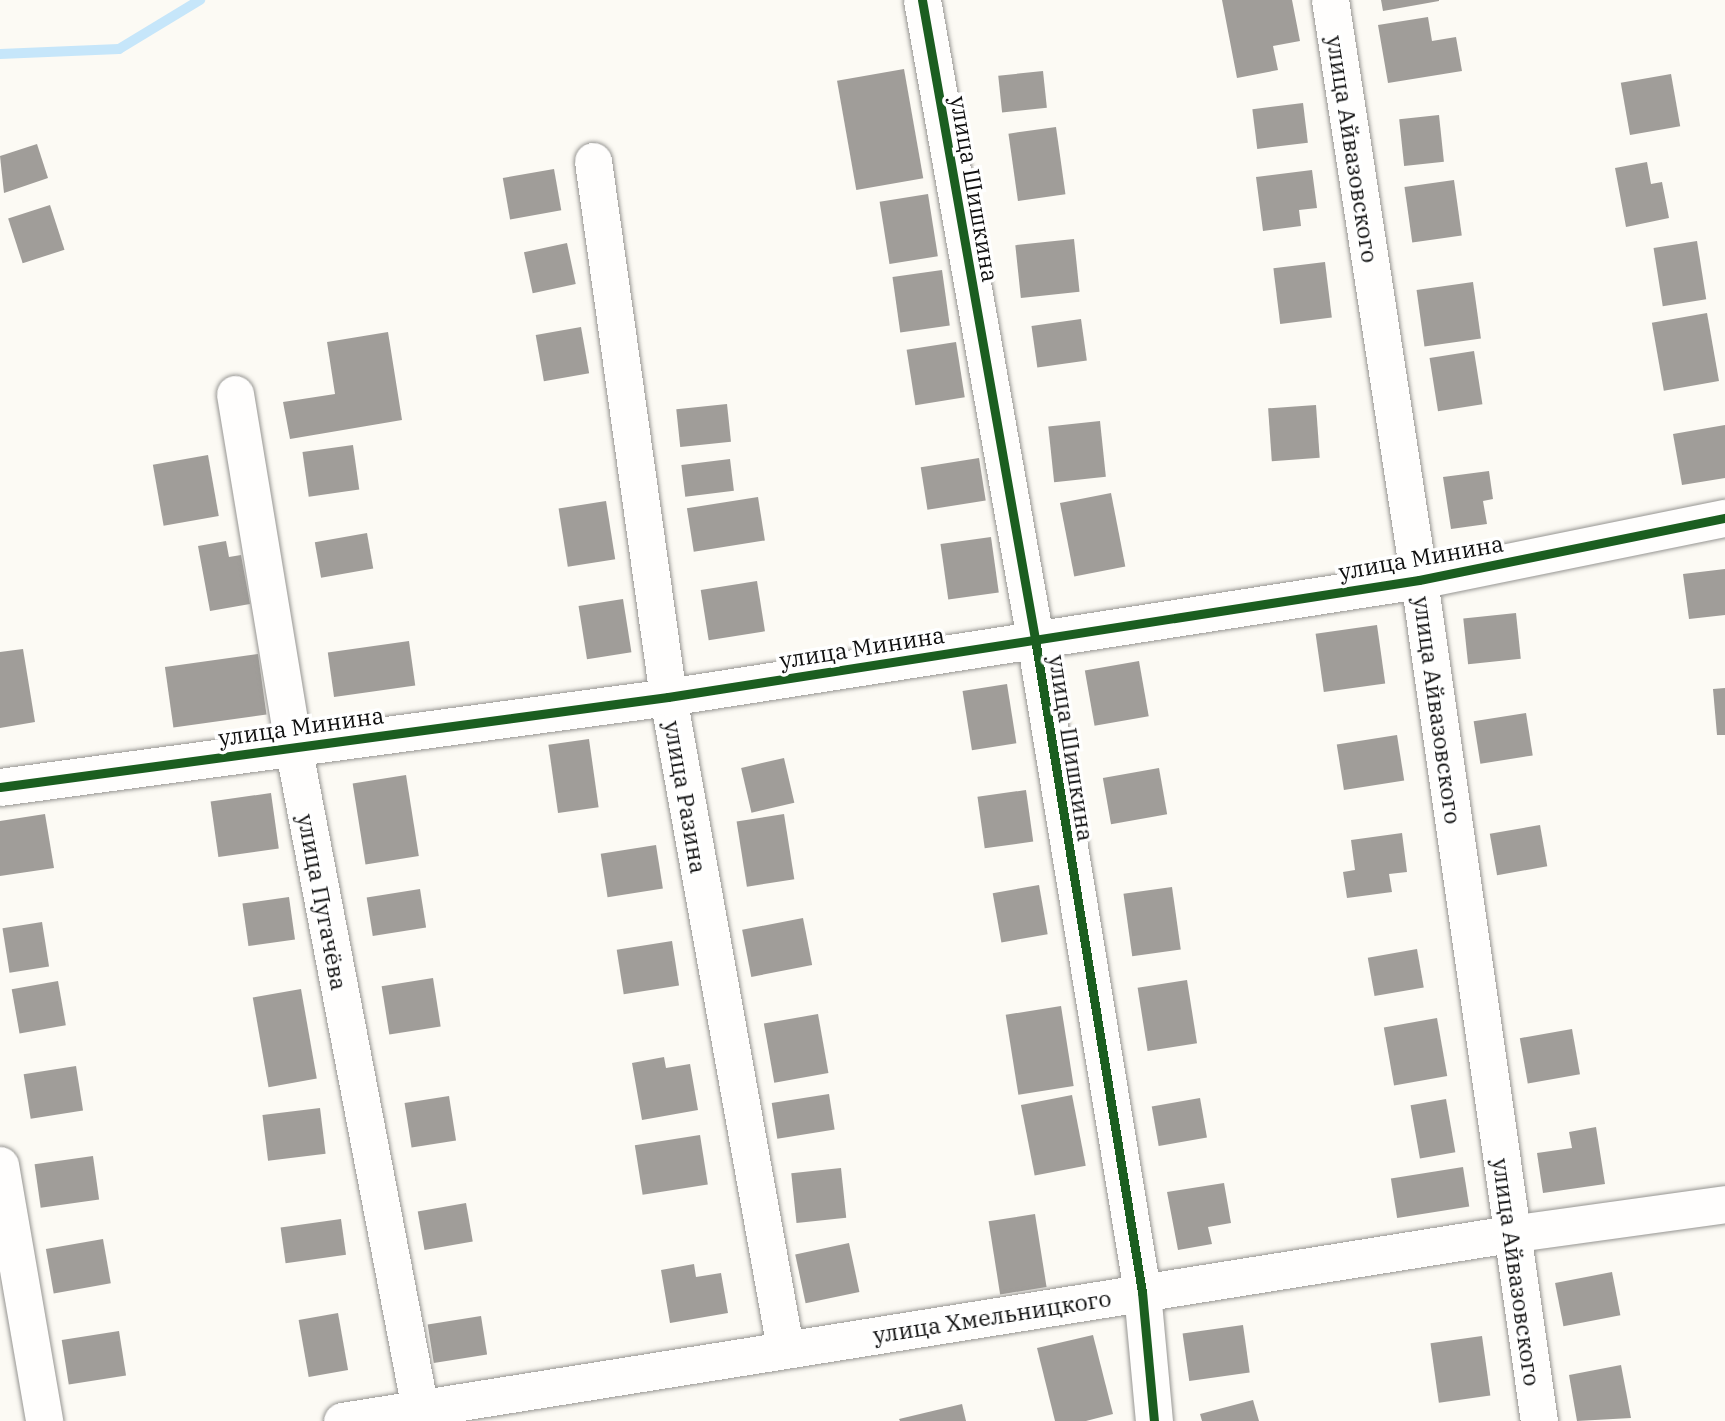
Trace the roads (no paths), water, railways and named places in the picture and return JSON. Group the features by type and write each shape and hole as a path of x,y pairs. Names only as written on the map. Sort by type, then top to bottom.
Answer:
{"street":[{"name":"улица Шишкина","path":"922,0 1035,639 1142,1292 1154,1421"},
{"name":"улица Айвазовского","path":"1330,0 1419,580 1510,1234 1539,1421"},
{"name":"улица Разина","path":"593,161 668,697 785,1348"},
{"name":"улица Пугачёва","path":"235,394 293,746 420,1409"},
{"name":"улица Минина","path":"0,787 668,697 1419,580 1725,518"},
{"path":"0,1165 44,1421"},
{"name":"улица Хмельницкого","path":"342,1421 1510,1234 1725,1204"}],"waterway":[{"path":"0,54 119,49 200,0"}]}
